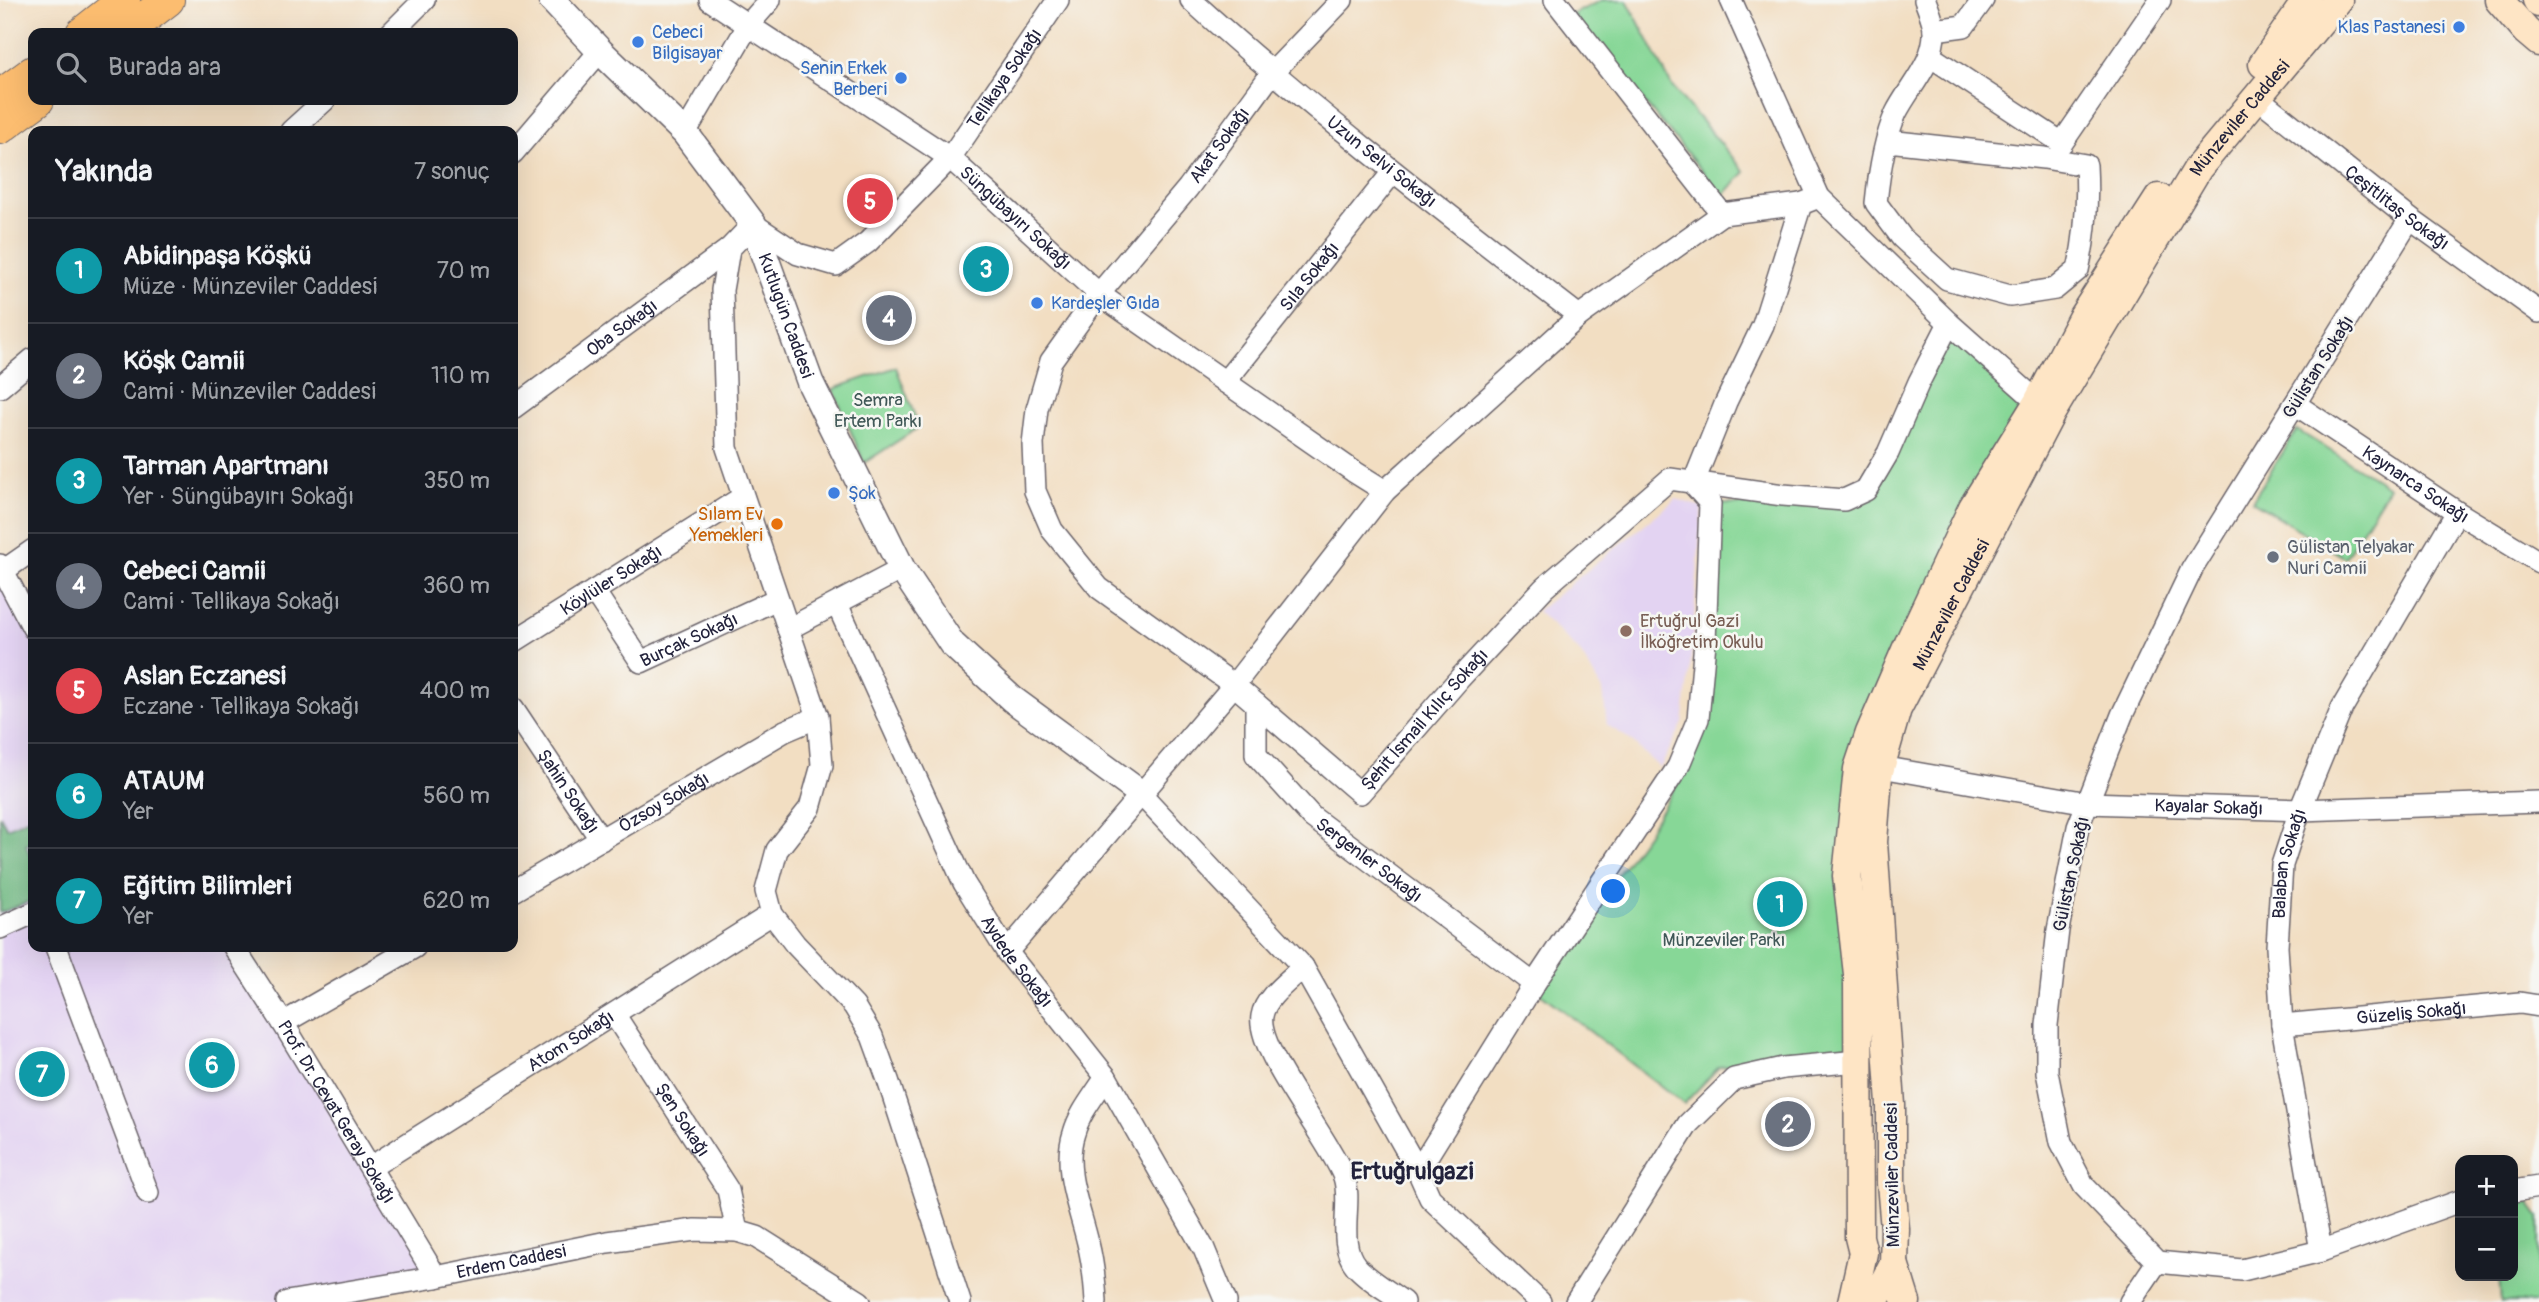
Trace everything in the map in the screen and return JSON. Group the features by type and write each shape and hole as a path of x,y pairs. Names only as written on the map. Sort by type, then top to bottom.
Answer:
{"main road":[{"path":"88,28 124,0"},
{"path":"132,28 168,0"},
{"name":"Münzeviler Caddesi","path":"1852,1302 1863,1253 1859,1237 1858,974 1847,876 1858,769 1870,733 1955,542 1976,502 2038,402 2083,316 2187,154 2266,61 2307,0"},
{"name":"Münzeviler Caddesi","path":"1879,1299 1894,1263 1891,1105 1872,842 1878,775 1898,709 2051,413 2197,168 2338,0"},
{"path":"2499,0 2539,42"},
{"path":"0,96 28,76"},
{"path":"0,128 31,105"},
{"path":"1863,1253 1894,1263 1906,1302"},
{"path":"1863,1253 1879,1299"}],"street":[{"path":"396,28 424,0"},
{"name":"Kutlugün Caddesi","path":"552,0 600,51 685,133 752,224 810,382 902,569 952,644 1013,699 1140,793"},
{"name":"Süngübayırı Sokağı","path":"710,0 950,158 1099,294 1385,491"},
{"path":"685,133 749,24 771,0"},
{"name":"Tellikaya Sokağı","path":"752,224 798,254 836,265 868,242 950,158 1058,0"},
{"name":"Uzun Selvi Sokağı","path":"1191,0 1272,74 1579,316"},
{"name":"Akat Sokağı","path":"1234,685 1099,587 1052,530 1035,491 1033,444 1037,409 1051,361 1099,294 1188,188 1272,74 1342,0"},
{"path":"1555,0 1722,214"},
{"path":"1731,0 1810,201 2038,402"},
{"path":"1888,141 2086,165 2088,194 2085,237 2078,271 2054,289 2010,296 1947,279 1902,238 1876,202 1880,169 1888,141 1896,114 1930,56 1934,30 1925,0"},
{"path":"1934,30 1964,26 1983,0"},
{"path":"1930,56 2062,143 2160,0"},
{"path":"518,147 600,51"},
{"name":"Çeşitlitaş Sokağı","path":"2258,98 2410,219 2539,312"},
{"path":"296,126 320,105"},
{"name":"Sıla Sokağı","path":"1225,382 1393,172"},
{"path":"1007,952 1234,685 1385,491 1579,316 1722,214 1810,201"},
{"path":"1418,1171 1534,984 1678,767 1698,719 1705,642 1710,503 1693,484 1726,402 1763,326 1810,201"},
{"name":"Gülistan Sokağı","path":"2157,1262 2084,1186 2061,1142 2048,1072 2047,1025 2059,930 2078,827 2122,715 2192,569 2410,219"},
{"name":"Oba Sokağı","path":"518,404 729,249 752,224"},
{"path":"729,249 722,290 727,448 818,717 822,765 810,808 777,850 766,891 772,914 795,944 854,1006 872,1037 960,1302"},
{"name":"Şehit İsmail Kılıç Sokağı","path":"1234,685 1360,793 1544,587 1670,479 1783,495 1844,500 1866,490 1888,453 1949,323"},
{"path":"0,387 28,363"},
{"name":"Kaynarca Sokağı","path":"2295,404 2457,512 2539,562"},
{"name":"Köylüler Sokağı","path":"518,639 743,497"},
{"name":"Balaban Sokağı","path":"2321,1251 2281,1026 2277,947 2282,865 2300,810 2342,708 2457,512"},
{"path":"28,553 1,568 28,619"},
{"path":"788,629 902,569"},
{"name":"Burçak Sokağı","path":"594,591 641,662 778,599"},
{"name":"Aydede Sokağı","path":"837,604 964,883 1007,952 1106,1077 1204,1249 1227,1302"},
{"name":"Sergenler Sokağı","path":"1256,704 1256,755 1312,817 1534,984"},
{"name":"Şahin Sokağı","path":"518,716 601,840"},
{"name":"Özsoy Sokağı","path":"518,888 785,731 818,717"},
{"name":"Kayalar Sokağı","path":"1881,767 2088,803 2300,810 2539,802"},
{"path":"1140,793 1303,967 1418,1171 1430,1198 1540,1302"},
{"name":"Atom Sokağı","path":"371,1167 772,914"},
{"path":"0,928 28,915"},
{"path":"57,952 148,1193"},
{"name":"Prof. Dr. Cevat Geray Sokağı","path":"237,952 436,1277"},
{"path":"283,1023 406,952"},
{"path":"1303,967 1267,1003 1262,1016 1263,1033 1273,1056 1345,1179 1346,1244 1356,1266 1404,1302"},
{"name":"Güzeliş Sokağı","path":"2281,1026 2520,1003 2539,1006"},
{"name":"Şen Sokağı","path":"614,1014 728,1189 737,1231"},
{"path":"1576,1302 1688,1124 1734,1079 1783,1068 1858,1061"},
{"path":"1096,1302 1095,1281 1074,1192 1070,1155 1073,1135 1080,1118 1106,1077"},
{"path":"2518,1190 2539,1187"},
{"path":"2130,1302 2157,1262 2242,1269 2321,1251 2455,1203"},
{"name":"Erdem Caddesi","path":"287,1302 436,1277 656,1234 695,1230 737,1231"},
{"path":"737,1231 757,1237 860,1302"}],"shaded area":[{"name":"Ertuğrul Gazi İlköğretim Okulu","path":"1676,499 1702,507 1690,671 1683,723 1660,768 1628,738 1607,725 1603,691 1580,652 1537,611"},
{"path":"0,565 28,618 28,952 237,952 436,1277 287,1302 0,1302"}],"green space":[{"path":"1602,0 1627,0 1673,88 1745,172 1723,196 1571,15"},
{"name":"Münzeviler Parkı","path":"1953,337 2028,405 1853,770 1856,1045 1719,1067 1684,1104 1535,989 1647,834 1693,757 1716,504 1845,505"},
{"name":"Semra Ertem Parkı","path":"896,367 919,427 864,463 833,389"},
{"path":"2297,430 2389,487 2345,558 2252,501"},
{"path":"0,815 7,828 28,818 28,902 0,913"},
{"path":"2529,1203 2539,1217 2539,1302 2501,1302 2499,1281 2518,1281 2518,1204"}],"place":[{"name":"Klas Pastanesi","path":"2459,27"},
{"name":"Cebeci Bilgisayar","path":"638,42"},
{"name":"Senin Erkek Berberi","path":"901,78"},
{"name":"Aslan Eczanesi","path":"870,201"},
{"name":"Tarman Apartmanı","path":"986,269"},
{"name":"Kardeşler Gıda","path":"1037,303"},
{"name":"Cebeci Camii","path":"889,318"},
{"name":"Şok","path":"834,493"},
{"name":"Sılam Ev Yemekleri","path":"777,524"},
{"name":"Gülistan Telyakar Nuri Camii","path":"2273,557"},
{"name":"Ertuğrul Gazi İlköğretim Okulu","path":"1626,631"},
{"name":"Abidinpaşa Köşkü","path":"1780,904"},
{"name":"ATAUM","path":"212,1065"},
{"name":"Eğitim Bilimleri","path":"42,1074"},
{"name":"Köşk Camii","path":"1788,1124"}],"district":[{"name":"Ertuğrulgazi","path":"1412,1171"}]}
